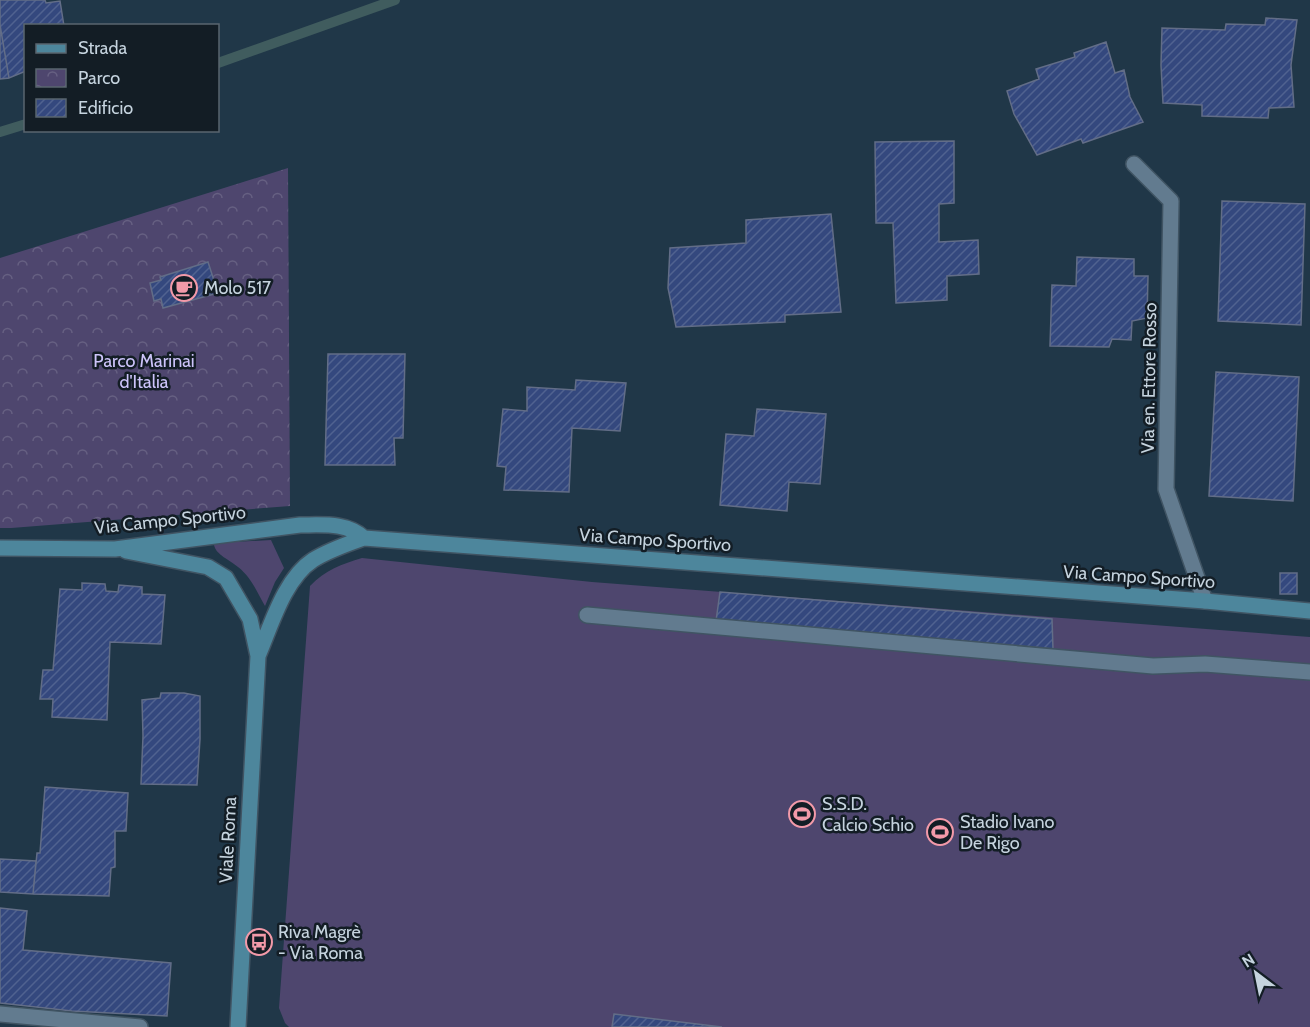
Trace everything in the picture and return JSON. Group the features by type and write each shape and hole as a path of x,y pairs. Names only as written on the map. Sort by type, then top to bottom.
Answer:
{"street":[{"name":"Via en. Ettore Rosso","path":"1134,164 1171,201 1166,489 1205,601"},
{"name":"Via Campo Sportivo","path":"0,548 115,549 300,525 346,527 356,531 364,538 1205,601 1310,611"},
{"path":"258,656 285,593 299,574 312,561 364,538"},
{"path":"115,549 208,567 226,578 250,619 258,656"},
{"path":"587,615 1153,666 1204,664 1310,672"},
{"name":"Viale Roma","path":"238,1027 258,656"},
{"path":"0,1014 140,1027"}],"green space":[{"name":"Parco Marinai d'Italia","path":"288,168 290,506 0,528 0,258"},
{"path":"271,540 284,568 265,606 247,575 220,555 214,545 216,543"},
{"name":"S.S.D. Calcio Schio","path":"362,558 592,582 1310,637 1310,1027 289,1027 279,1008 310,586 334,568"}],"building":[{"path":"0,0 45,0 46,3 60,1 64,24 24,24 24,72 9,78 0,25"},
{"path":"1266,18 1297,20 1291,65 1294,107 1269,108 1268,118 1202,116 1202,105 1163,103 1162,28 1225,30 1226,24 1265,25"},
{"path":"0,25 9,78 0,79"},
{"path":"1106,42 1115,73 1124,70 1130,97 1143,122 1083,143 1081,139 1037,155 1014,114 1007,91 1039,79 1036,69 1075,57 1074,53"},
{"path":"954,141 954,203 939,204 939,242 978,240 979,274 947,276 947,300 896,303 893,223 876,223 875,142"},
{"path":"1222,201 1305,204 1301,325 1218,321"},
{"path":"831,214 841,312 785,315 785,322 676,327 668,288 670,248 746,243 746,220"},
{"path":"1077,257 1134,259 1134,276 1148,276 1147,318 1132,321 1131,340 1112,339 1109,347 1050,346 1052,285 1076,286"},
{"name":"Molo 517","path":"208,262 218,293 163,308 161,299 154,301 150,283 161,280 160,277"},
{"path":"328,354 405,354 403,438 394,438 395,465 325,465"},
{"path":"1216,372 1299,377 1293,501 1209,496"},
{"path":"576,380 626,383 620,431 572,428 569,492 504,490 506,467 497,466 503,409 527,411 527,387 575,390"},
{"path":"757,409 826,414 820,484 789,482 787,511 720,505 726,434 754,436"},
{"path":"1280,573 1297,573 1297,594 1280,594"},
{"path":"82,583 105,584 106,591 118,592 119,585 142,587 142,594 165,595 161,644 110,642 107,720 52,717 53,699 40,699 43,670 53,670 60,589 82,590"},
{"path":"720,592 1052,619 1053,649 716,621"},
{"path":"161,693 200,696 197,785 141,784 142,700 160,698"},
{"path":"45,787 128,793 126,831 115,831 115,867 111,868 109,896 33,894 37,853 40,853"},
{"path":"0,859 36,861 33,894 0,892"},
{"path":"0,908 27,911 23,950 171,963 167,1016 72,1011 0,1003"},
{"path":"614,1014 722,1027 612,1027"}],"waterway":[{"path":"219,63 395,0"},
{"path":"0,132 24,125"}],"place":[{"name":"Molo 517","path":"184,288"},
{"name":"S.S.D. Calcio Schio","path":"802,814"},
{"name":"Stadio Ivano De Rigo","path":"940,832"},
{"name":"Riva Magrè - Via Roma","path":"259,942"}]}
